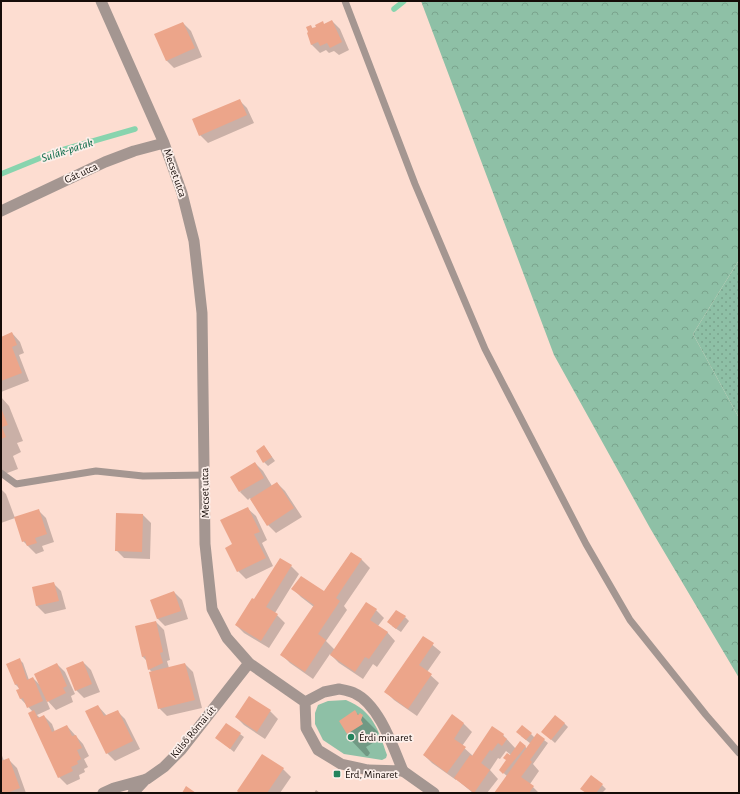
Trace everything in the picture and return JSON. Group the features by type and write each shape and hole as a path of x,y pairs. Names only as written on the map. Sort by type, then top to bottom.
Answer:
{"street":[{"name":"Mecset utca","path":"101,1 164,143 182,193 194,241 202,313 205,544 212,609 227,638 249,664 305,702"},
{"name":"Gát utca","path":"1,211 105,162 134,151 164,143"},
{"name":"Külső Római út","path":"103,793 114,788 146,779 164,767 181,750 249,664"},
{"path":"403,771 368,770 341,764 318,750 306,728 305,702 324,692 339,689 355,693 366,701 378,716 403,771 434,793"},
{"path":"133,793 146,779"}],"lane":[{"path":"345,1 415,184 485,349 586,544 630,620 706,715 739,753"},
{"path":"1,474 16,484 96,471 143,476 204,475"}],"green space":[{"path":"421,1 739,1 739,260 693,334 739,418 739,678 650,528 554,355"},
{"path":"739,260 739,418 693,334"},
{"path":"346,700 363,710 373,722 384,746 387,755 386,758 382,760 344,754 323,740 315,724 315,713 318,705 328,701"}],"building":[{"path":"332,20 342,42 330,48 327,43 320,46 318,42 311,45 306,27 311,25 312,28 316,27 315,25 323,21 324,24"},
{"path":"183,22 195,48 166,61 154,34"},
{"path":"240,99 247,115 199,136 192,119"},
{"path":"12,332 17,345 12,347 22,373 1,381 1,337"},
{"path":"1,408 8,425 2,427 6,437 1,439"},
{"path":"264,445 272,457 263,463 256,451"},
{"path":"255,462 264,478 239,492 230,477"},
{"path":"277,482 294,508 267,526 250,499"},
{"path":"248,507 260,532 254,534 266,558 237,572 225,548 232,544 220,520"},
{"path":"39,509 47,534 35,538 37,543 27,546 25,541 22,542 14,517"},
{"path":"116,513 143,514 142,552 115,551"},
{"path":"351,552 362,559 336,598 340,601 318,634 326,640 305,672 280,655 314,605 291,589 301,576 324,591"},
{"path":"280,558 292,565 266,607 278,614 261,641 235,625 252,598 254,599"},
{"path":"54,582 59,601 36,606 32,587"},
{"path":"174,591 181,611 157,619 150,600"},
{"path":"366,602 377,609 370,620 388,632 369,659 365,657 355,672 330,655"},
{"path":"396,610 406,616 396,629 387,622"},
{"path":"156,621 163,652 160,653 163,663 148,670 145,656 142,657 135,626"},
{"path":"423,636 434,643 419,665 432,674 408,709 384,692"},
{"path":"20,658 27,680 33,677 43,701 27,708 23,698 20,699 16,690 19,689 17,684 15,685 6,664"},
{"path":"83,661 92,684 75,691 66,668"},
{"path":"57,663 67,686 63,688 66,693 47,702 34,674"},
{"path":"185,663 195,700 158,709 149,672"},
{"path":"249,696 271,710 257,732 235,717"},
{"path":"98,705 104,716 118,710 133,741 106,754 85,711"},
{"path":"34,710 38,718 44,715 52,732 67,725 72,736 76,735 82,748 77,750 81,759 77,761 78,764 71,767 73,771 58,778 28,713"},
{"path":"355,710 358,715 360,713 363,715 361,720 363,724 347,734 339,721"},
{"path":"452,714 464,723 454,739 466,747 447,773 423,755"},
{"path":"555,715 565,723 551,740 541,732"},
{"path":"226,723 241,733 230,749 215,738"},
{"path":"522,725 532,733 526,740 516,732"},
{"path":"492,726 504,734 503,736 507,739 502,746 498,743 492,751 490,750 481,763 490,770 474,793 454,778 470,755 472,756"},
{"name":"Érdi minaret","path":"349,733 353,733 355,737 353,741 349,741 347,739 347,735"},
{"path":"537,733 545,739 530,760 532,762 521,777 534,786 529,793 494,793"},
{"path":"520,741 526,746 503,774 499,770 506,760 503,758 507,753 510,755"},
{"path":"262,754 284,768 267,793 239,793 237,791"},
{"path":"9,758 20,788 7,793 1,793 1,761"},
{"path":"591,775 603,784 596,793 586,793 580,789"},
{"path":"186,786 196,793 182,793"}],"waterway":[{"name":"Sulák-patak","path":"394,9 404,1"},
{"name":"Sulák-patak","path":"1,174 55,152 135,129"}],"place":[{"name":"Érdi minaret","path":"351,737"},
{"name":"Érd, Minaret","path":"337,774"}]}
